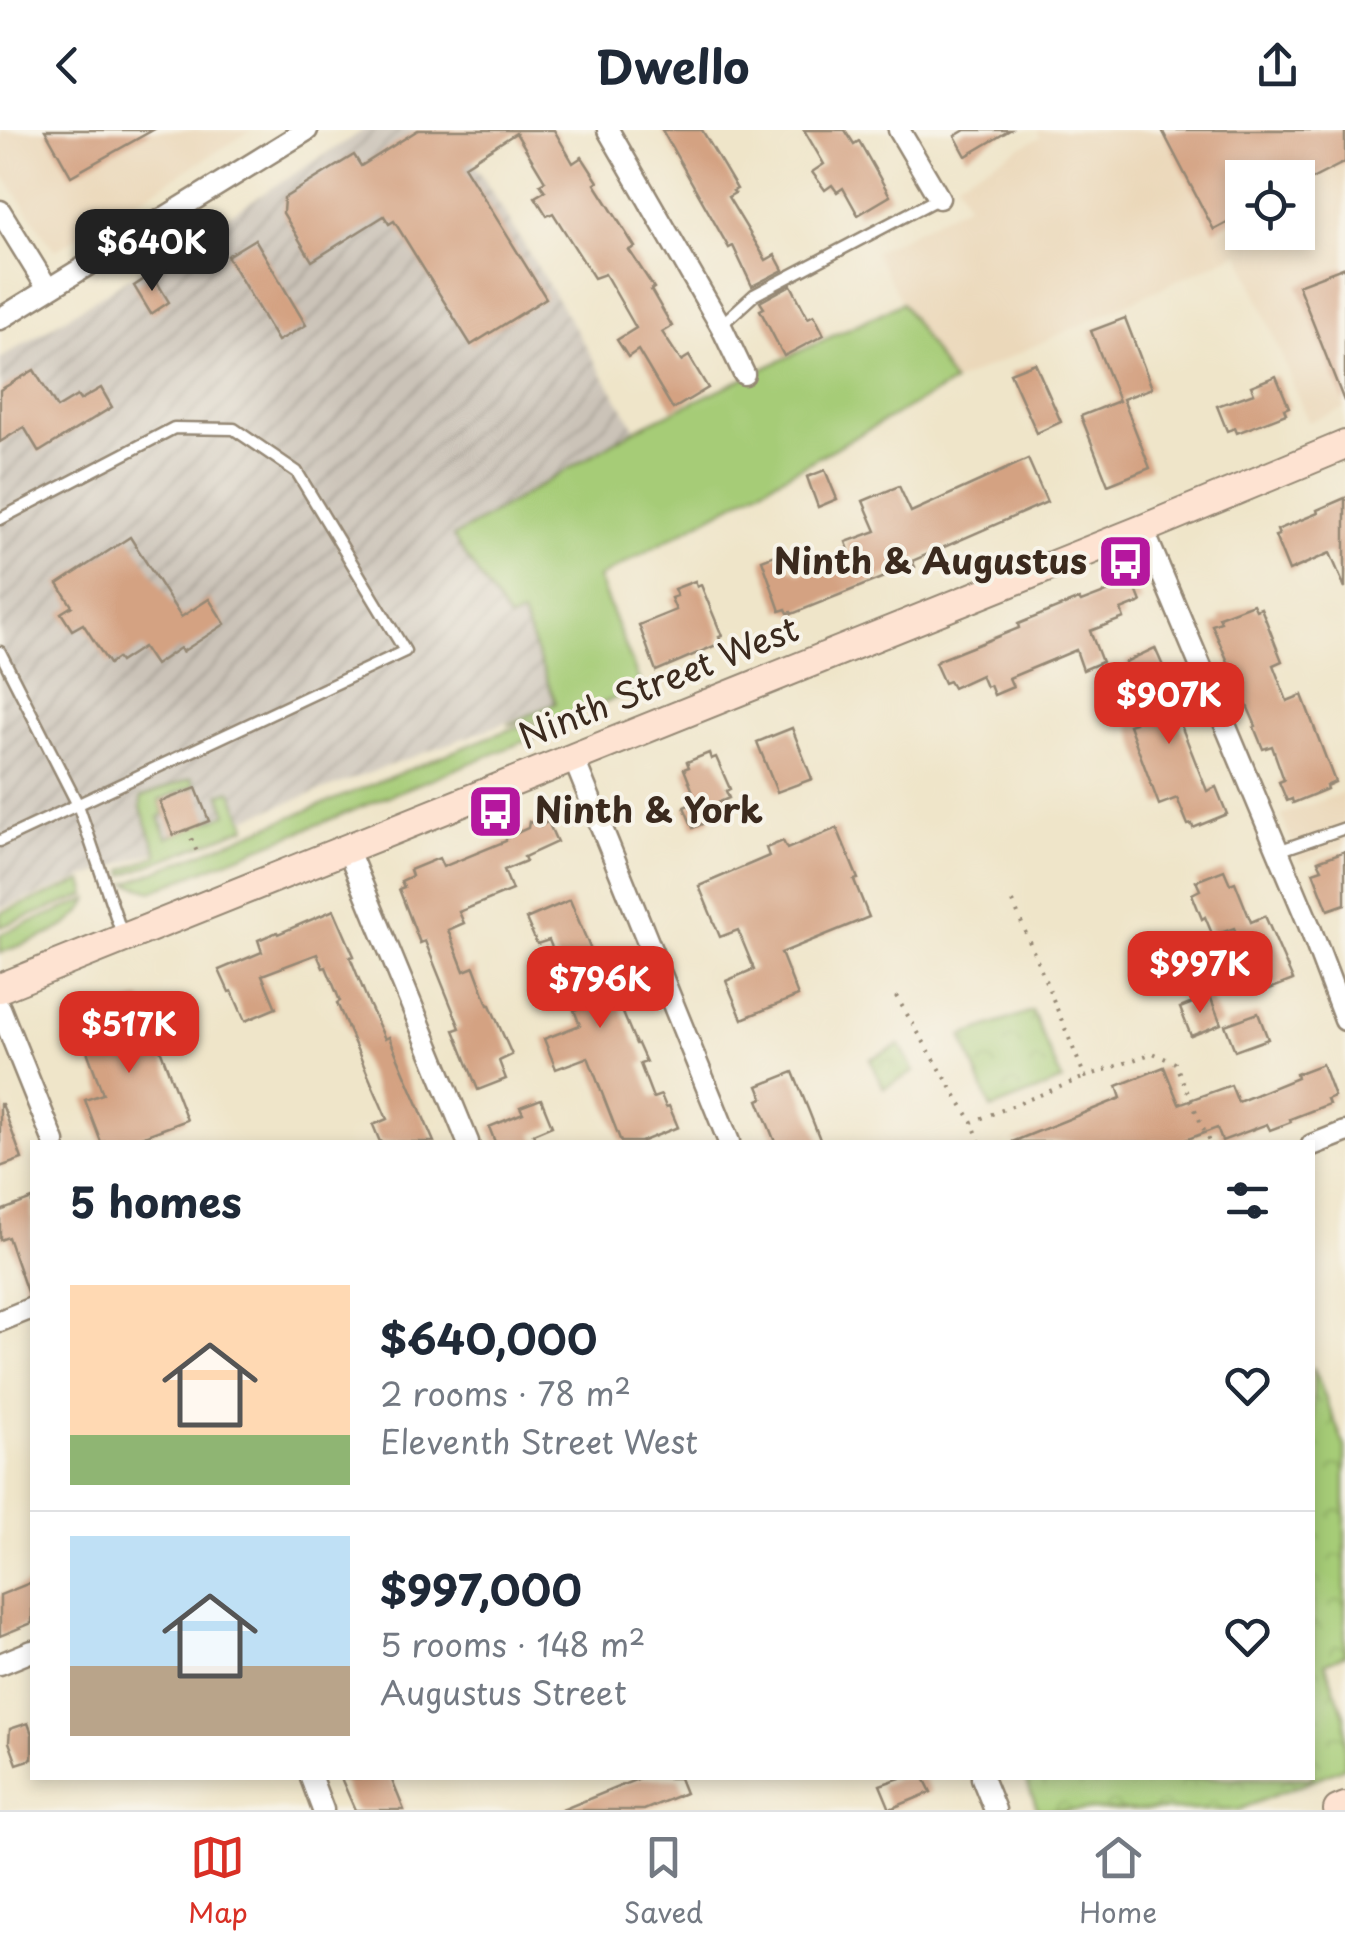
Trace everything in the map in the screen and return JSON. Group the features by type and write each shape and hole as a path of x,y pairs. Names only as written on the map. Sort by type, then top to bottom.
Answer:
{"main road":[{"name":"Ninth Street West","path":"0,988 1143,529 1345,444"},
{"path":"1338,1810 1345,1807"}],"street":[{"path":"0,319 307,130"},
{"path":"608,130 721,326 744,374"},
{"path":"899,130 940,198"},
{"path":"0,211 48,290"},
{"path":"1143,529 1345,1020"},
{"path":"573,757 727,1140"},
{"path":"347,848 467,1140"},
{"path":"0,1008 53,1140"},
{"path":"1315,1144 1345,1132"},
{"path":"0,1321 30,1309"},
{"path":"0,1664 30,1652"},
{"path":"311,1780 323,1810"},
{"path":"983,1780 995,1810"}],"lane":[{"path":"721,326 754,295 940,198"},
{"path":"0,519 174,428 234,429 297,472 406,651 0,841"},
{"path":"0,652 78,804 124,938"},
{"path":"1278,851 1345,828"}],"path":[{"path":"187,829 197,852"},
{"path":"1013,902 1085,1077"},
{"path":"896,996 979,1140"},
{"path":"972,1122 1153,1053 1175,1063 1208,1140"},
{"path":"1314,1780 1316,1786"}],"shaded area":[{"path":"0,130 252,130 55,251 0,170"},
{"path":"364,130 454,130 636,429 454,537 510,620 522,614 556,704 0,909 0,359"},
{"path":"1037,130 1345,130 1345,408 1308,422 1240,252 953,383 874,252 967,204 957,181 1040,137"},
{"path":"1345,792 1345,845 1300,862 1281,815"}],"green space":[{"path":"902,303 953,383 598,578 642,688 555,721 507,725 556,703 522,615 509,620 453,537 636,429"},
{"path":"535,725 560,727 152,891 127,883 492,736"},
{"path":"192,778 195,785 159,800 164,814 159,817 167,838 227,814 220,794 231,790 247,827 125,875 124,870 158,855 141,808 141,797"},
{"path":"83,881 87,895 0,927 0,913"},
{"path":"89,899 63,927 0,953 0,934"},
{"path":"1032,1011 1062,1081 991,1109 962,1036"},
{"path":"900,1045 914,1072 884,1088 870,1059"},
{"path":"1315,1372 1345,1447 1345,1654 1325,1663 1345,1717 1345,1767 1315,1779"},
{"path":"1026,1780 1313,1780 1238,1810 1038,1810"}],"building":[{"path":"45,130 153,130 71,176"},
{"path":"418,130 554,130 573,163 582,157 598,182 595,184 635,247 629,250 654,288 651,290 672,326 662,332 681,361 689,356 708,388 673,409 638,350 628,357 617,340 636,328 605,274 594,278 553,213 547,216 535,197 545,191 540,184 545,181 516,133 464,166 546,298 471,345 394,221 389,224 384,216 312,261 283,213 284,198 354,155 361,166"},
{"path":"662,130 702,130 737,189 728,197 766,260 775,255 783,270 752,286 733,246 729,248"},
{"path":"804,130 845,130 854,144 859,141 890,196 858,215 843,188 837,192 832,185 825,190 812,172 824,164"},
{"path":"965,130 1010,130 966,156 955,136"},
{"path":"1162,130 1345,130 1345,162 1315,177 1315,160 1225,160 1225,224 1214,230"},
{"path":"255,239 306,325 278,341 227,256"},
{"path":"1345,267 1345,401 1344,401 1298,285"},
{"path":"152,274 169,302 151,314 134,286"},
{"path":"791,285 808,318 814,315 824,335 784,356 760,310 764,308 760,302"},
{"path":"1125,318 1152,388 1123,399 1150,468 1108,485 1081,416 1119,401 1091,331"},
{"path":"1035,363 1061,422 1037,433 1010,373"},
{"path":"34,370 57,408 101,388 112,407 39,452 24,427 0,442 0,390"},
{"path":"1276,376 1289,407 1284,409 1286,414 1237,433 1235,428 1227,431 1217,406 1254,393 1251,386"},
{"path":"1028,459 1047,502 912,561 915,567 895,576 894,573 792,614 786,609 780,611 762,560 785,551 791,569 795,567 798,573 850,553 846,542 876,531 863,501 899,486 911,512"},
{"path":"825,470 837,499 818,507 807,477"},
{"path":"1345,498 1345,588 1330,553 1289,571 1275,536 1279,535 1277,530"},
{"path":"130,537 181,617 209,599 225,624 155,665 143,647 120,662 117,658 109,664 83,624 72,630 61,613 72,606 58,584"},
{"path":"695,581 697,587 701,585 722,636 721,643 656,671 639,625 676,610 671,598 677,596 674,589"},
{"path":"1133,582 1141,602 1121,610 1124,618 1090,631 1102,662 1083,670 1076,650 1009,678 1013,687 994,695 981,675 953,688 949,681 944,683 935,663 942,659 1079,599 1081,602"},
{"path":"1253,604 1256,610 1261,608 1282,661 1273,665 1287,701 1302,695 1335,782 1293,803 1292,799 1287,801 1279,782 1284,780 1272,746 1263,749 1212,625 1221,622 1219,617"},
{"path":"1155,648 1166,673 1161,675 1207,791 1216,787 1227,814 1193,828 1177,798 1159,805 1129,725 1148,713 1125,662"},
{"path":"792,728 812,779 777,792 757,742"},
{"path":"709,753 711,759 716,757 730,789 726,791 729,798 706,808 711,820 693,828 684,807 697,802 684,769 689,767 687,762"},
{"path":"196,788 209,821 173,835 160,802"},
{"path":"529,822 540,826 548,822 557,842 504,870 512,890 459,912 464,923 448,930 464,971 474,967 512,1055 499,1061 506,1079 478,1090 454,1030 460,1028 399,889 404,887 401,881 412,876 410,870 439,858 443,867 506,841 528,828"},
{"path":"837,828 869,917 781,953 798,996 742,1019 726,981 754,969 738,930 720,937 699,886 769,856 766,848 783,841 787,849"},
{"path":"1345,851 1345,904 1328,910 1313,872 1322,869 1318,861"},
{"path":"1224,870 1230,884 1235,882 1251,922 1265,916 1293,980 1262,992 1234,928 1213,936 1205,917 1202,919 1192,894 1200,890 1196,881"},
{"path":"570,900 646,1062 640,1064 653,1098 661,1095 678,1127 646,1140 620,1140 588,1057 556,1069 544,1039 580,1025 574,1010 577,1009 549,940 537,944 526,919"},
{"path":"334,910 369,1004 385,1039 389,1037 433,1140 379,1140 373,1125 387,1119 337,1003 340,1001 326,967 323,968 317,954 262,975 276,1008 245,1021 219,970 262,952 258,940"},
{"path":"1210,996 1221,1024 1191,1036 1180,1008"},
{"path":"141,999 187,1120 133,1140 100,1140 85,1100 103,1094 77,1024"},
{"path":"1258,1013 1268,1039 1235,1051 1225,1025"},
{"path":"1322,1064 1334,1096 1327,1099 1329,1104 1270,1130 1267,1124 1225,1140 1217,1128 1185,1140 1017,1140 1121,1098 1117,1086 1164,1067 1179,1104 1231,1085 1238,1102 1297,1078 1296,1074"},
{"path":"793,1072 820,1140 774,1140 758,1100 763,1098 758,1086"},
{"path":"541,1099 552,1126 533,1134 535,1140 494,1140 489,1127 523,1113 520,1107"},
{"path":"0,1104 22,1159 0,1167"},
{"path":"30,1200 30,1294 8,1237 0,1240 0,1211"},
{"path":"30,1583 30,1624 0,1636 0,1595"},
{"path":"28,1723 30,1760 17,1764 9,1742 10,1729"},
{"path":"342,1780 392,1780 404,1810 355,1810"},
{"path":"635,1780 680,1780 685,1793 644,1810 562,1810"},
{"path":"894,1780 925,1780 931,1792 890,1809 880,1785"}],"place":[{"name":"Ninth & Augustus","path":"1126,562"},
{"name":"Ninth & York","path":"496,811"}]}
